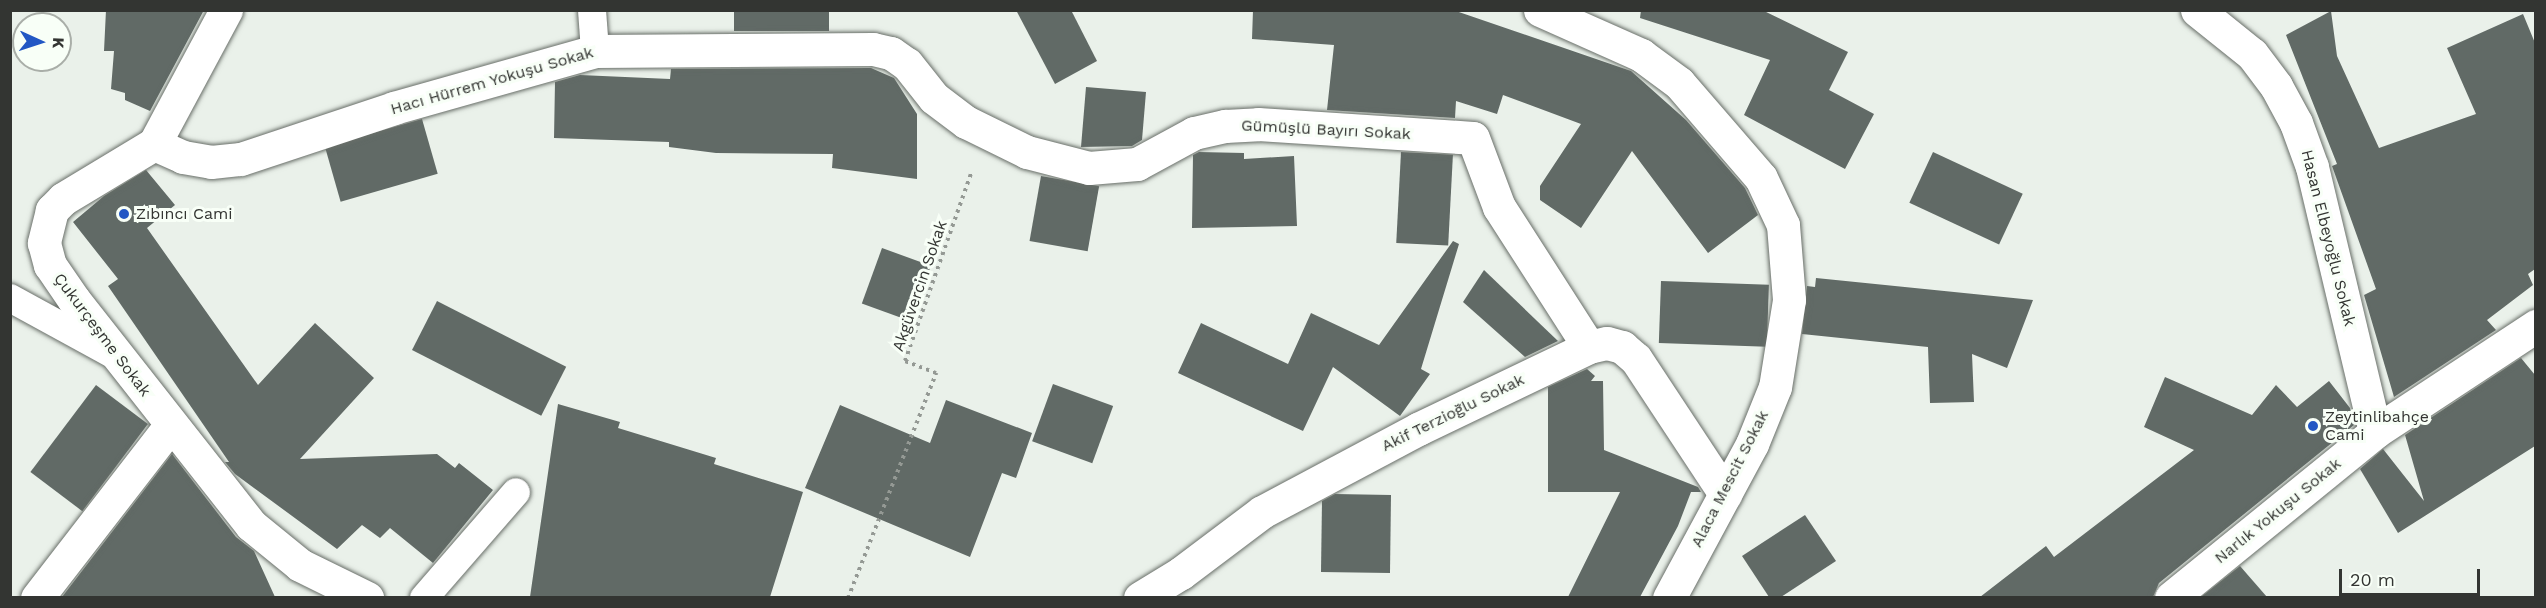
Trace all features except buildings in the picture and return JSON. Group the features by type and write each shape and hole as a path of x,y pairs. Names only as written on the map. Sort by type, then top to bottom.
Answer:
{"street":[{"path":"154,144 226,10"},
{"name":"Alaca Mescit Sokak","path":"1540,10 1641,55 1679,83 1761,178 1783,225 1789,300 1775,387 1752,444 1672,595"},
{"name":"Hasan Elbeyoğlu Sokak","path":"2197,10 2252,54 2276,86 2296,123 2315,178 2375,432"},
{"name":"Hacı Hürrem Yokuşu Sokak","path":"154,144 183,157 211,162 241,159 394,108 595,51 842,48"},
{"name":"Gümüşlü Bayırı Sokak","path":"842,48 891,53 907,64 948,110 986,131 1059,162 1111,169 1137,164 1194,133 1225,126 1258,124 1473,138 1499,207 1589,347"},
{"name":"Çukurçeşme Sokak","path":"154,144 63,199 46,226 44,243 50,265 170,426 272,545 333,590"},
{"name":"Narlık Yokuşu Sokak","path":"2171,597 2375,432 2535,326"},
{"name":"Akif Terzioğlu Sokak","path":"1140,597 1181,573 1262,512 1418,429 1589,347 1607,343 1622,347 1636,359 1725,494"},
{"path":"38,597 170,426"},
{"path":"333,590 367,597"}],"lane":[{"path":"592,10 595,51"},
{"path":"10,298 116,356"},
{"path":"424,597 516,492"}],"path":[{"name":"Akgüvercin Sokak","path":"848,597 936,373 905,361 986,131"}],"place":[{"name":"Zıbıncı Cami","path":"124,214"},
{"name":"Zeytinlibahçe Cami","path":"2313,426"}]}
